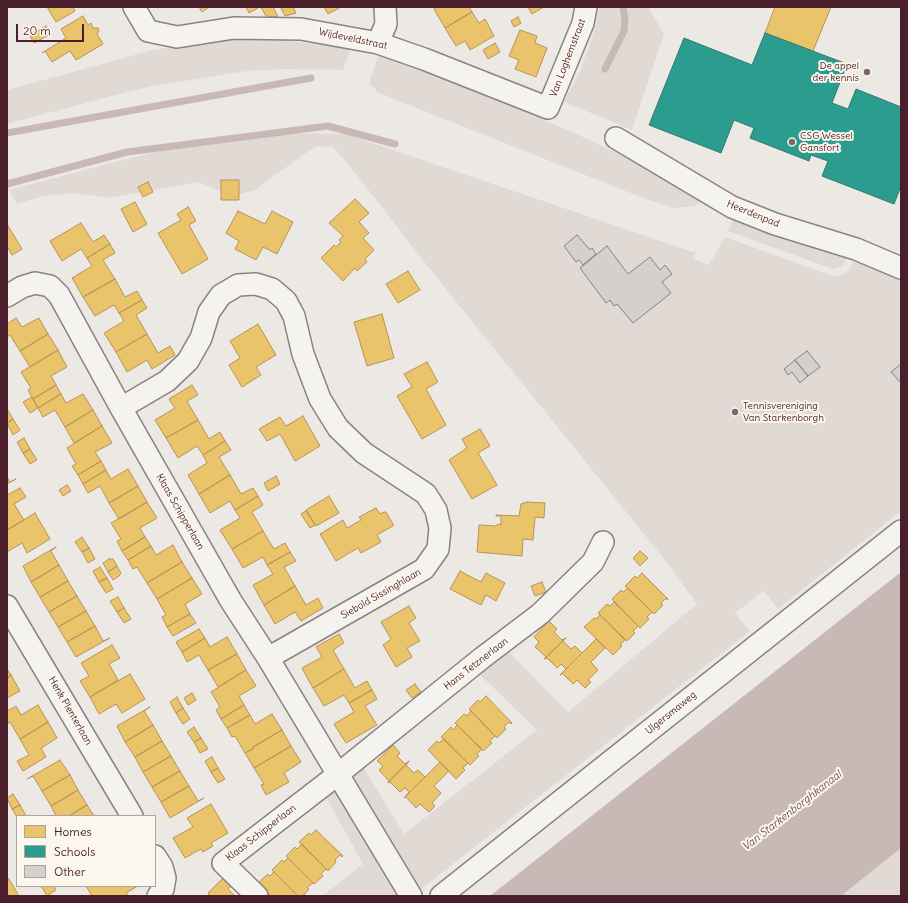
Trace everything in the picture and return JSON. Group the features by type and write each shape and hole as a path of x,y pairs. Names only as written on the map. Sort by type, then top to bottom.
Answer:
{"street":[{"name":"Wijdeveldstraat","path":"134,7 148,31 177,37 234,28 301,29 378,43 424,59 548,108"},
{"path":"378,43 386,24 385,7"},
{"name":"Van Loghemstraat","path":"548,108 584,23 586,7"},
{"name":"Heerdenpad","path":"616,138 732,207 775,224 856,249 901,268"},
{"name":"Klaas Schipperlaan","path":"7,296 22,287 35,283 50,286 59,295 121,408 231,601 268,658 411,896"},
{"name":"Siebold Sissinghlaan","path":"121,408 167,381 188,361 201,338 209,312 221,295 238,285 256,284 272,289 286,301 294,316 303,354 320,399 338,428 364,453 426,494 436,510 440,528 438,549 424,569 268,658"},
{"name":"Ulgersmaweg","path":"441,896 901,531"},
{"name":"Hans Tetznerlaan","path":"338,774 482,658 540,614 593,562 603,542"},
{"name":"Henk Plenterlaan","path":"7,606 131,815"},
{"name":"Klaas Schipperlaan","path":"257,896 223,863 338,774"},
{"path":"156,858 162,867 165,878 163,888 158,896"}],"shaded area":[{"path":"599,7 648,7 664,34 632,130 564,102 580,71 592,38"},
{"path":"245,36 351,48 343,70 288,69 247,71 153,86 7,124 7,90 153,50"},
{"path":"379,54 444,76 592,141 684,187 702,201 694,206 674,208 643,198 379,93 369,83"},
{"name":"Tennisvereniging Van Starkenborgh","path":"289,133 346,134 696,253 692,258 709,265 725,237 830,275 840,276 849,270 854,260 901,279 901,511 778,609 764,591 735,613 750,631 421,889 349,771 360,762 404,834 537,730 479,674 508,651 568,712 697,604 661,555 333,147 316,146 255,190 233,196 198,182 109,198 75,193 43,196 17,204 9,190 165,149 254,135"},
{"path":"733,219 847,258 842,266 835,269 830,268 728,231"},
{"path":"331,784 398,896 322,896 363,864 322,790"},
{"path":"901,848 901,896 841,896"}],"water":[{"name":"Van Starkenborghkanaal","path":"901,572 901,848 841,896 490,896"}],"building: Homes":[{"path":"47,7 73,7 75,11 56,22"},
{"path":"199,7 209,7 202,12"},
{"path":"246,7 257,7 258,8 249,13"},
{"path":"261,7 273,7 278,17 266,16"},
{"path":"293,7 296,13 285,16 281,8"},
{"path":"324,7 341,7 328,14"},
{"path":"437,7 469,7 472,12 445,28 434,9"},
{"path":"528,7 544,7 532,14"},
{"path":"775,7 831,7 813,51 765,33"},
{"path":"472,12 479,23 485,19 494,36 470,50 465,41 456,46 445,28"},
{"path":"83,16 88,25 91,23 93,28 98,28 99,31 97,34 103,44 76,60 70,51 52,62 45,51 66,38 61,29"},
{"path":"518,17 521,23 514,27 511,21"},
{"path":"46,26 51,34 34,43 30,36"},
{"path":"520,30 537,36 535,43 547,48 536,77 515,69 519,60 509,56"},
{"path":"495,43 500,52 488,59 483,50"},
{"path":"221,180 239,180 239,200 221,200"},
{"path":"148,182 153,192 143,197 138,187"},
{"path":"355,199 369,213 359,222 369,233 363,238 374,250 365,259 367,262 357,271 355,268 343,281 321,258 334,245 336,247 341,242 339,240 343,236 329,223"},
{"path":"135,202 147,224 133,232 121,209"},
{"path":"188,207 196,221 189,225 208,259 182,274 158,233 181,220 177,214"},
{"path":"238,211 265,224 272,211 293,222 277,254 263,247 256,260 235,249 239,241 226,233"},
{"path":"81,223 93,242 104,235 110,244 87,258 81,249 62,261 50,241"},
{"path":"8,226 22,249 12,255 7,246"},
{"path":"110,244 115,253 103,260 115,279 83,297 72,278 92,266 87,258"},
{"path":"408,271 420,290 398,303 386,284"},
{"path":"115,279 125,297 137,291 142,300 119,313 114,305 95,316 83,297"},
{"path":"142,300 147,308 136,315 147,334 116,352 104,333 124,321 119,313"},
{"path":"382,314 394,358 367,366 354,322"},
{"path":"16,318 22,327 39,318 48,334 20,351 10,335 7,337 7,324"},
{"path":"258,324 276,355 256,367 261,375 242,387 229,365 240,358 230,341"},
{"path":"48,334 58,350 30,367 20,351"},
{"path":"147,334 158,353 170,346 175,355 152,369 147,360 127,372 116,352"},
{"path":"58,350 67,367 51,376 56,385 33,399 28,390 31,388 21,372"},
{"path":"427,362 438,382 426,389 446,425 422,439 397,396 412,387 404,374"},
{"path":"56,385 61,394 38,408 33,399"},
{"path":"192,385 198,395 187,401 198,420 166,438 155,420 175,408 169,399"},
{"path":"61,394 66,403 83,394 93,410 65,427 55,410 43,417 38,408"},
{"path":"32,397 38,408 30,413 23,402"},
{"path":"7,409 13,419 7,423"},
{"path":"93,410 102,426 74,443 65,427"},
{"path":"303,416 320,446 295,461 280,434 267,441 259,429 280,417 286,426"},
{"path":"13,419 20,430 13,435 7,423"},
{"path":"198,420 209,439 220,432 225,441 203,455 197,446 178,458 166,438"},
{"path":"102,426 112,443 95,452 101,461 78,475 72,466 76,464 67,448"},
{"path":"480,429 490,446 478,453 497,485 472,499 449,460 467,448 462,439"},
{"path":"24,438 30,449 23,453 17,442"},
{"path":"225,441 231,450 219,457 230,475 199,494 188,475 207,463 203,455"},
{"path":"30,449 37,460 30,464 23,453"},
{"path":"101,461 106,470 83,484 78,475"},
{"path":"128,469 138,486 109,503 100,486 88,493 83,484 106,470 111,479"},
{"path":"230,475 241,494 253,488 258,496 235,510 230,501 210,513 199,494"},
{"path":"276,476 280,484 268,491 264,483"},
{"path":"7,477 10,482 16,479 7,484"},
{"path":"67,485 71,491 63,496 59,490"},
{"path":"138,486 147,502 119,519 109,503"},
{"path":"20,488 26,497 14,504 24,520 7,530 7,495"},
{"path":"258,496 263,505 252,512 263,531 232,549 220,530 240,518 235,510"},
{"path":"329,496 339,513 316,526 306,510"},
{"path":"147,502 157,518 140,528 145,537 122,551 117,541 121,539 111,523"},
{"path":"527,502 545,503 544,518 535,517 533,540 523,539 522,556 477,552 479,525 501,525 501,516 496,515 519,516 521,504"},
{"path":"376,508 380,514 386,512 393,524 393,526 377,535 381,542 361,553 358,548 336,561 320,534 343,520 347,528 361,520 359,517"},
{"path":"306,511 315,525 310,528 301,514"},
{"path":"35,513 50,539 27,553 22,543 7,552 7,530"},
{"path":"263,531 274,549 285,543 290,552 267,565 263,557 243,568 232,549"},
{"path":"82,537 89,548 82,552 75,542"},
{"path":"145,537 151,546 128,560 122,551"},
{"path":"173,545 182,562 147,583 137,567 133,569 128,560 151,546 156,555"},
{"path":"56,547 51,551 59,565 31,582 23,566"},
{"path":"89,548 95,559 88,563 82,552"},
{"path":"640,551 648,558 640,566 633,558"},
{"path":"290,552 296,561 284,567 295,586 264,605 253,585 273,574 267,565"},
{"path":"109,559 113,559 117,566 108,572 103,563"},
{"path":"182,562 192,578 157,599 147,583"},
{"path":"59,565 68,581 40,597 31,582"},
{"path":"117,566 121,573 113,580 108,572"},
{"path":"100,567 107,578 99,582 93,571"},
{"path":"460,571 481,582 486,573 505,583 496,601 486,595 481,605 450,589"},
{"path":"642,573 668,599 667,600 666,598 661,603 663,605 654,614 625,586 635,576 637,578"},
{"path":"107,578 113,589 106,593 99,582"},
{"path":"192,578 202,594 185,604 190,614 167,627 162,617 166,615 157,599"},
{"path":"68,581 77,596 49,612 40,597"},
{"path":"542,582 546,592 535,596 531,586"},
{"path":"295,586 306,605 318,598 323,608 301,621 295,612 275,624 264,605"},
{"path":"628,588 652,612 647,617 649,619 640,628 612,599 621,590 623,592"},
{"path":"77,596 86,611 58,627 49,612"},
{"path":"118,597 124,608 117,612 110,601"},
{"path":"614,602 638,626 633,631 635,633 627,641 598,613 607,604 610,606"},
{"path":"409,606 416,618 409,623 420,641 407,648 412,657 396,667 383,645 391,639 381,622"},
{"path":"124,608 131,619 124,623 117,612"},
{"path":"86,611 95,626 67,642 58,627"},
{"path":"190,614 196,623 173,636 167,627"},
{"path":"600,615 625,640 620,645 622,646 613,655 584,627"},
{"path":"549,621 557,629 554,632 562,640 566,638 544,659 546,657 535,647 539,642 534,637"},
{"path":"95,626 103,641 110,638 76,657 67,642"},
{"path":"199,629 205,638 182,652 176,642"},
{"path":"339,634 344,643 333,650 344,669 313,688 302,668 322,657 316,647"},
{"path":"227,637 237,654 208,670 199,655 187,662 182,652 205,638 210,647"},
{"path":"566,638 563,641 571,649 575,646 582,653 566,669 561,664 557,668 547,658 544,659"},
{"path":"596,639 605,648 591,662 598,670 588,680 591,682 585,688 577,680 573,684 562,673"},
{"path":"112,645 120,658 109,664 118,680 90,697 80,681 89,676 81,663"},
{"path":"237,654 246,670 218,687 208,670"},
{"path":"7,669 11,675 7,678"},
{"path":"344,669 355,688 367,681 372,690 349,703 344,695 324,706 313,688"},
{"path":"246,670 256,686 239,696 244,705 221,719 216,710 220,707 211,692"},
{"path":"130,674 145,699 122,713 116,704 99,714 90,697"},
{"path":"11,675 20,691 7,698 7,678"},
{"path":"415,684 421,692 412,698 406,690"},
{"path":"372,690 377,699 365,706 377,725 346,743 334,724 354,712 349,703"},
{"path":"192,693 196,700 188,705 184,698"},
{"path":"486,696 512,723 511,724 509,722 504,727 506,729 497,738 469,709 478,700 480,702"},
{"path":"177,697 183,708 176,713 170,702"},
{"path":"38,705 48,722 20,739 10,722 7,724 7,711 16,706 21,715"},
{"path":"244,705 250,715 227,728 221,719"},
{"path":"150,707 144,711 153,725 125,742 117,726"},
{"path":"183,708 190,719 183,724 176,713"},
{"path":"471,711 495,736 490,741 492,743 483,751 455,723 464,714 467,716"},
{"path":"272,714 282,730 245,753 235,736 232,737 227,728 250,715 255,724"},
{"path":"48,722 57,738 41,748 46,757 23,771 17,761 29,755 20,739"},
{"path":"153,725 162,741 135,757 125,742"},
{"path":"457,725 482,749 477,754 479,756 470,765 441,737 451,727 453,730"},
{"path":"194,727 201,738 194,742 187,732"},
{"path":"282,730 291,746 254,768 245,753"},
{"path":"201,738 208,749 200,753 194,742"},
{"path":"444,739 468,763 463,768 465,770 456,779 428,750 437,741 439,743"},
{"path":"162,741 171,756 143,772 135,757"},
{"path":"393,745 400,753 397,756 405,764 409,761 388,783 389,781 379,770 383,766 377,761"},
{"path":"291,746 301,762 284,773 289,782 266,795 261,785 264,784 254,768"},
{"path":"171,756 180,771 152,787 143,772"},
{"path":"212,757 218,768 211,772 205,761"},
{"path":"60,760 70,775 42,791 33,776 27,779"},
{"path":"409,761 406,765 414,773 418,770 425,777 404,798 409,792 405,788 400,792 390,782 388,783"},
{"path":"440,762 449,771 434,786 441,793 432,803 435,806 429,812 420,804 416,808 406,797 404,798"},
{"path":"218,768 225,779 218,783 211,772"},
{"path":"180,771 189,786 161,802 152,787"},
{"path":"70,775 78,790 51,806 42,791"},
{"path":"189,786 198,801 204,798 170,818 161,802"},
{"path":"78,790 87,805 71,815 56,815 51,806"},
{"path":"13,794 20,805 12,809 7,798"},
{"path":"211,804 228,833 211,843 213,846 203,852 201,849 185,858 173,838 193,827 187,818"},
{"path":"20,805 25,815 16,815 12,809"},
{"path":"87,805 93,815 71,815"},
{"path":"316,830 343,856 342,857 340,855 335,860 336,862 328,871 299,842 309,833 311,835"},
{"path":"302,844 326,869 321,874 323,876 314,884 286,856 295,847 297,849"},
{"path":"288,858 313,883 307,887 309,889 303,896 298,896 272,870 282,860 284,862"},
{"path":"274,872 298,896 271,896 258,883 268,874 270,876"},
{"path":"223,878 231,886 228,889 235,896 210,896 208,893"},
{"path":"9,879 19,896 7,896 7,880"},
{"path":"42,887 54,887 56,890 47,896"},
{"path":"87,887 136,887 126,893 129,896 92,896"}],"building: Schools":[{"path":"765,33 847,64 832,103 848,109 856,89 901,107 901,186 894,204 822,176 828,161 811,155 809,161 750,138 754,128 734,120 721,153 649,125 684,38 752,65"}],"building: Other":[{"path":"577,235 590,250 592,248 596,254 583,265 579,260 576,262 564,246"},
{"path":"607,246 628,274 650,257 660,270 665,265 672,274 662,282 671,293 633,323 617,304 614,306 610,300 606,303 580,268"},
{"path":"807,351 820,367 808,376 795,360"},
{"path":"795,360 808,376 800,383 792,372 788,375 784,369"},
{"path":"901,364 901,383 891,372"}],"waterway":[{"path":"605,69 624,31 625,20 623,7"},
{"path":"7,133 311,78"},
{"path":"7,184 127,152 328,126 395,144"}],"place":[{"name":"De appel der kennis","path":"867,72"},
{"name":"CSG Wessel Gansfort","path":"792,142"},
{"name":"Tennisvereniging Van Starkenborgh","path":"735,412"}]}
